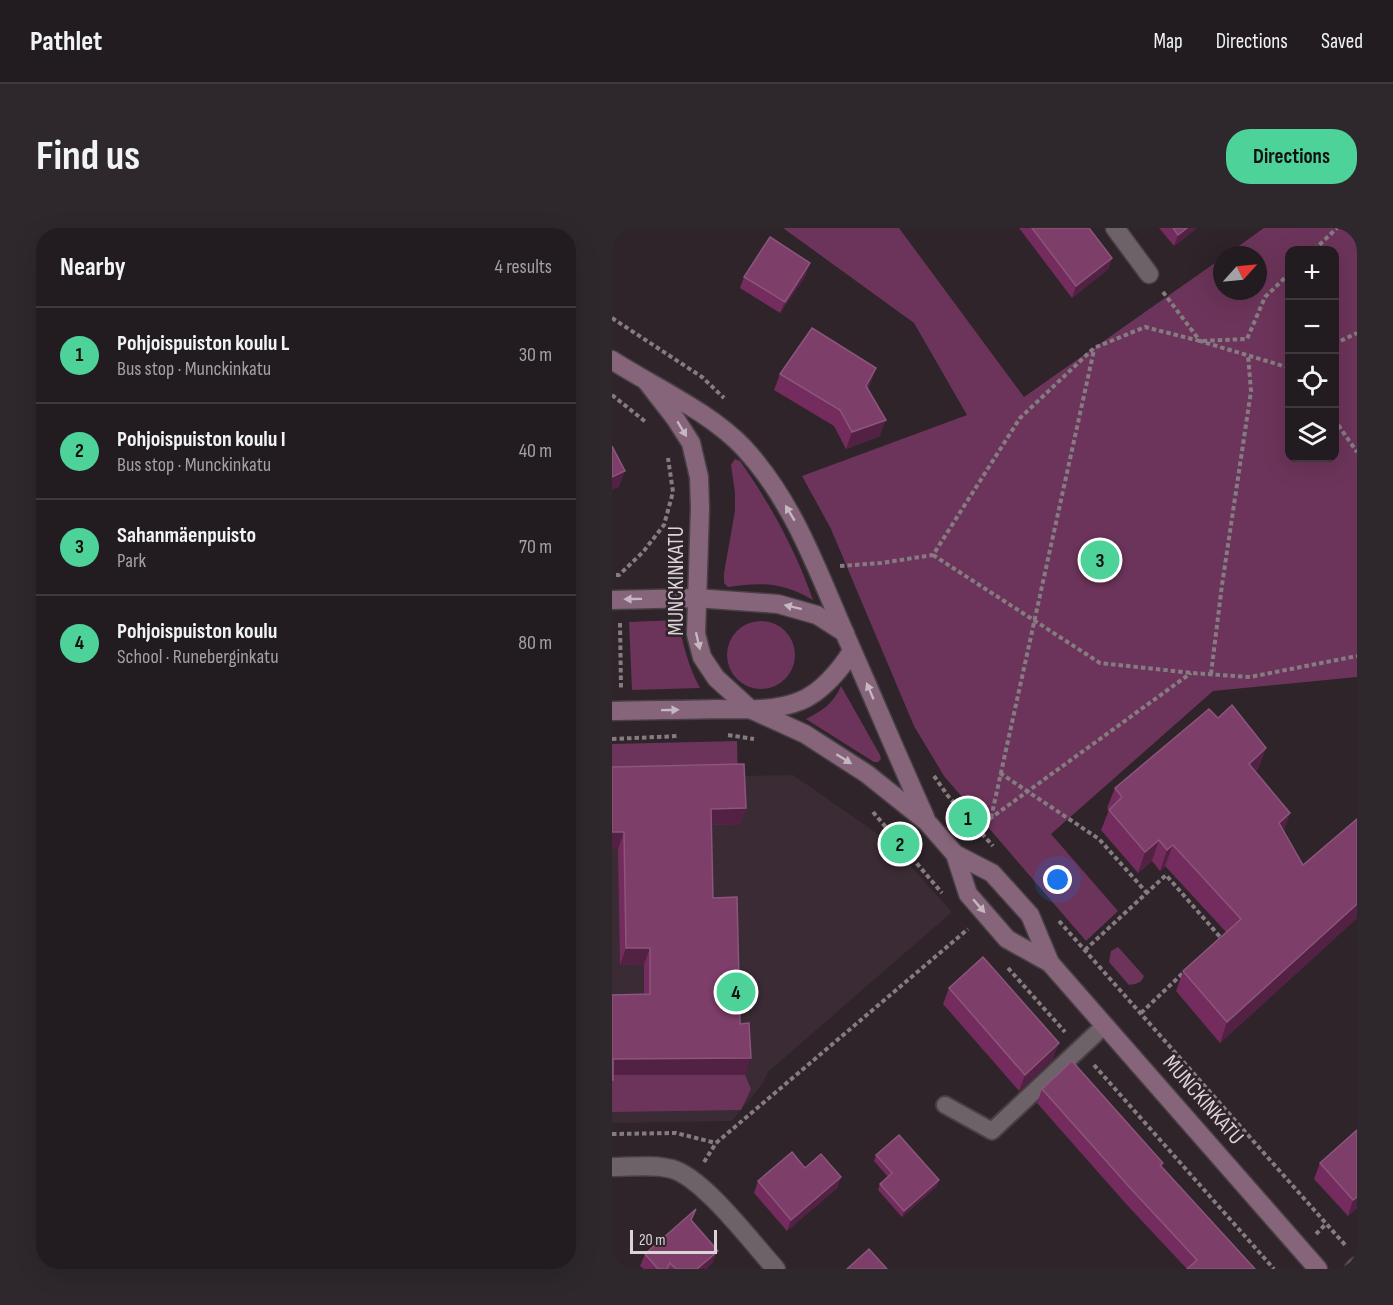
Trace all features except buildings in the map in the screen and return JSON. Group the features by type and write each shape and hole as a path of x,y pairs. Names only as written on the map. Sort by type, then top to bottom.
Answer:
{"main road":[{"name":"MUNCKINKATU","path":"612,360 699,412 742,447 770,481 797,525 927,822"},
{"name":"MUNCKINKATU","path":"647,381 691,443 699,477 696,634 702,657 716,678 750,709 805,734 867,774 927,822 954,854 968,894 985,914 1007,939 1050,963"},
{"path":"616,599 696,598 778,604 817,615 845,633"},
{"path":"618,711 781,707 803,700 829,681 852,651"},
{"name":"MUNCKINKATU","path":"954,854 992,873 1030,915 1050,963 1318,1269"}],"street":[{"path":"1115,228 1149,274"},
{"path":"612,1167 657,1167 675,1170 691,1180 731,1218 776,1269"}],"lane":[{"path":"945,1105 992,1131 1105,1025"}],"path":[{"path":"1318,246 1337,228"},
{"path":"1149,274 1200,341"},
{"path":"1200,341 1247,339 1265,297 1285,278"},
{"path":"612,318 702,377 728,402"},
{"path":"933,555 1020,418 1094,348 1145,327 1285,365"},
{"path":"1339,342 1357,333"},
{"path":"991,818 1094,348"},
{"path":"1211,674 1251,391 1248,355"},
{"path":"612,395 647,423 652,430"},
{"path":"1339,425 1357,452"},
{"path":"629,739 618,711 621,690 616,599 619,575 644,552 664,525 673,492 667,453"},
{"path":"843,576 839,566 881,563 933,555 1100,663 1192,673 1250,676 1357,656"},
{"path":"977,828 1192,673"},
{"path":"717,734 757,739"},
{"path":"612,739 684,736"},
{"path":"928,767 948,796 1000,854"},
{"path":"1000,773 1099,839 1147,893"},
{"path":"868,806 949,901"},
{"path":"1085,950 1166,875 1221,938 1213,945"},
{"path":"691,1180 716,1143 985,914"},
{"path":"1054,915 1349,1249"},
{"path":"1002,961 1274,1269"},
{"path":"1141,1013 1189,968"},
{"path":"612,1134 676,1133 716,1143"}],"shaded area":[{"path":"783,228 899,228 1024,397 1213,264 1213,300 1267,300 1267,246 1239,246 1264,228 1357,228 1357,677 1213,691 1051,834 1118,911 1086,941 944,776 914,726 831,529 802,476 967,415 914,323"},
{"path":"735,459 740,461 772,511 790,545 813,600 792,590 772,585 751,584 728,587 724,583 735,511 731,465"},
{"path":"678,620 689,663 700,688 632,690 629,622"},
{"path":"761,621 774,624 785,631 792,642 795,655 792,668 785,679 774,686 761,689 748,686 737,679 730,668 727,655 730,642 737,631 748,624"},
{"path":"841,686 880,755 881,759 878,762 874,762 806,719 827,706"},
{"path":"737,741 738,781 612,784 612,744"},
{"path":"793,775 888,841 952,912 768,1072 763,1083 732,1121 612,1123 612,778"},
{"path":"1118,947 1144,976 1140,982 1129,985 1109,962 1111,951"},
{"path":"612,1075 745,1075 751,1089 741,1110 612,1112"}],"place":[{"name":"Sahanmäenpuisto","path":"1100,560"},
{"name":"Pohjoispuiston koulu L","path":"968,818"},
{"name":"Pohjoispuiston koulu I","path":"900,844"},
{"name":"Pohjoispuiston koulu","path":"736,992"}]}
